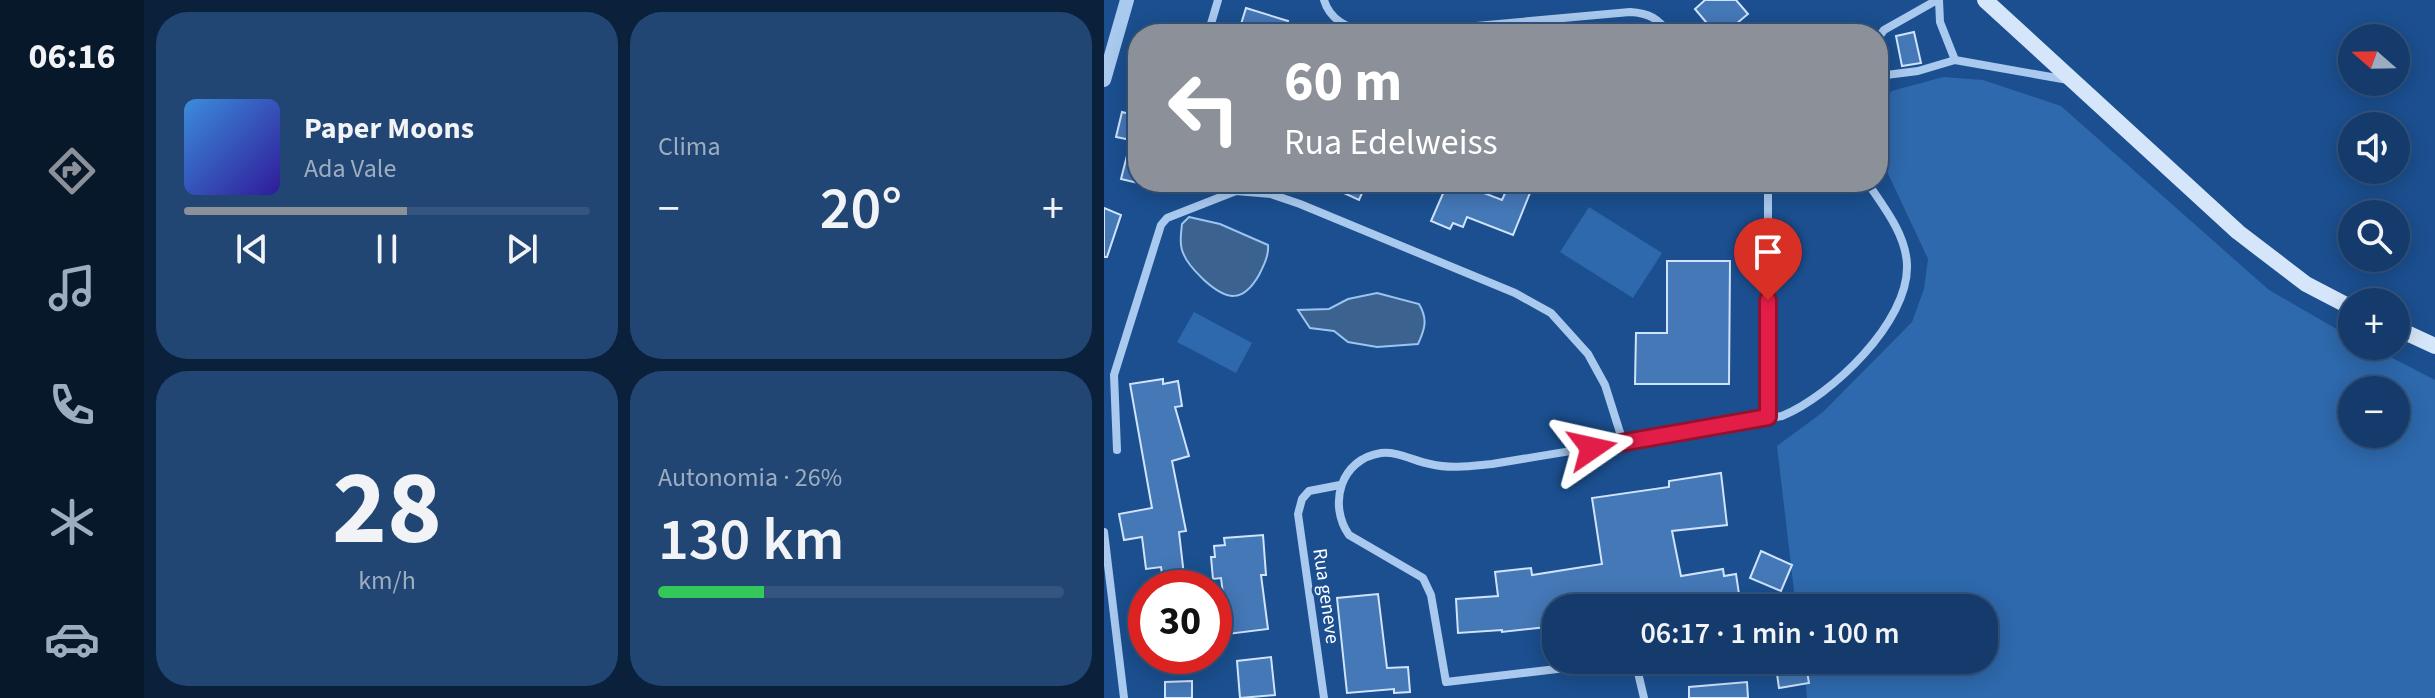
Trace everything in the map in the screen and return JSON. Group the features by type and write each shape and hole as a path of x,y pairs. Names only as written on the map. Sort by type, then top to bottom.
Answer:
{"main road":[{"path":"1985,0 2238,232 2306,284 2338,301"},
{"path":"2410,334 2435,346"}],"street":[{"path":"1104,80 1127,0"},
{"path":"1211,24 1218,0"},
{"path":"1324,0 1327,12 1343,24"},
{"path":"1888,28 1938,0 1940,22 1955,60"},
{"path":"1497,24 1630,12 1650,14 1662,24"},
{"path":"1888,75 1918,71 1955,60 2076,82"},
{"path":"1117,450 1114,375 1161,225 1167,218 1221,192"},
{"path":"1262,192 1300,204 1515,293 1551,313 1588,354 1599,375 1623,442"},
{"path":"1768,192 1768,417"},
{"path":"1542,671 1448,683 1444,679 1426,582 1409,567 1349,535 1337,506 1340,485 1356,465 1380,453 1392,453 1445,467 1466,467 1768,417 1803,407 1823,393 1867,349 1895,310 1904,289 1908,265 1904,245 1873,192"},
{"name":"Rua geneve","path":"1324,698 1298,514 1302,499 1317,487 1340,485"},
{"path":"1104,532 1124,698"},
{"path":"1638,674 1644,698"}],"shaded area":[{"path":"1943,77 1983,80 2061,106 2269,290 2338,330 2338,360 2396,360 2435,380 2435,698 1807,698 1804,674 1998,674 1998,594 1794,594 1777,446 1823,412 1912,322 1924,289 1928,259 1888,173 1888,95 1892,91"},
{"path":"1589,207 1662,253 1633,298 1560,252"},
{"path":"1189,217 1220,224 1268,245 1263,268 1247,291 1234,296 1220,292 1190,265 1182,251 1181,240 1182,224"},
{"path":"1377,293 1419,304 1424,314 1424,324 1418,344 1377,347 1348,342 1334,331 1310,328 1298,310 1329,309 1348,299"},
{"path":"1194,312 1252,343 1236,373 1177,342"}],"building":[{"path":"1705,0 1736,0 1748,14 1736,24 1708,24 1695,9"},
{"path":"1246,8 1288,21 1287,24 1241,24"},
{"path":"1914,32 1921,63 1902,66 1896,36"},
{"path":"1122,112 1128,114 1128,139 1116,137"},
{"path":"1128,152 1128,181 1121,179"},
{"path":"1342,192 1363,192 1359,200"},
{"path":"1444,192 1481,192 1502,200 1506,192 1530,192 1513,235 1467,217 1463,227 1453,223 1450,229 1431,221"},
{"path":"1104,208 1121,215 1107,257 1104,257"},
{"path":"1667,261 1730,261 1729,384 1635,384 1636,333 1667,333"},
{"path":"1163,379 1163,384 1178,381 1182,406 1175,407 1189,456 1172,461 1186,531 1179,532 1183,570 1161,570 1161,567 1146,569 1142,537 1124,540 1119,514 1152,508 1130,384"},
{"path":"1721,473 1727,525 1672,531 1681,576 1723,569 1724,576 1736,574 1739,594 1542,594 1542,628 1458,633 1456,599 1498,596 1495,572 1531,568 1532,575 1602,564 1592,498 1669,487 1669,481"},
{"path":"1263,535 1266,575 1261,575 1268,629 1232,634 1232,570 1212,570 1211,557 1215,557 1214,546 1225,545 1224,538"},
{"path":"1761,551 1792,565 1781,591 1750,578"},
{"path":"1378,594 1387,668 1408,667 1410,692 1394,693 1394,689 1347,693 1337,598"},
{"path":"1271,657 1275,695 1240,698 1237,661"},
{"path":"1777,674 1807,674 1809,683 1779,688"},
{"path":"1192,681 1192,698 1165,698 1165,682"},
{"path":"1747,682 1748,698 1689,698 1689,687"}],"route":[{"path":"1592,448 1768,417 1768,300"}]}
